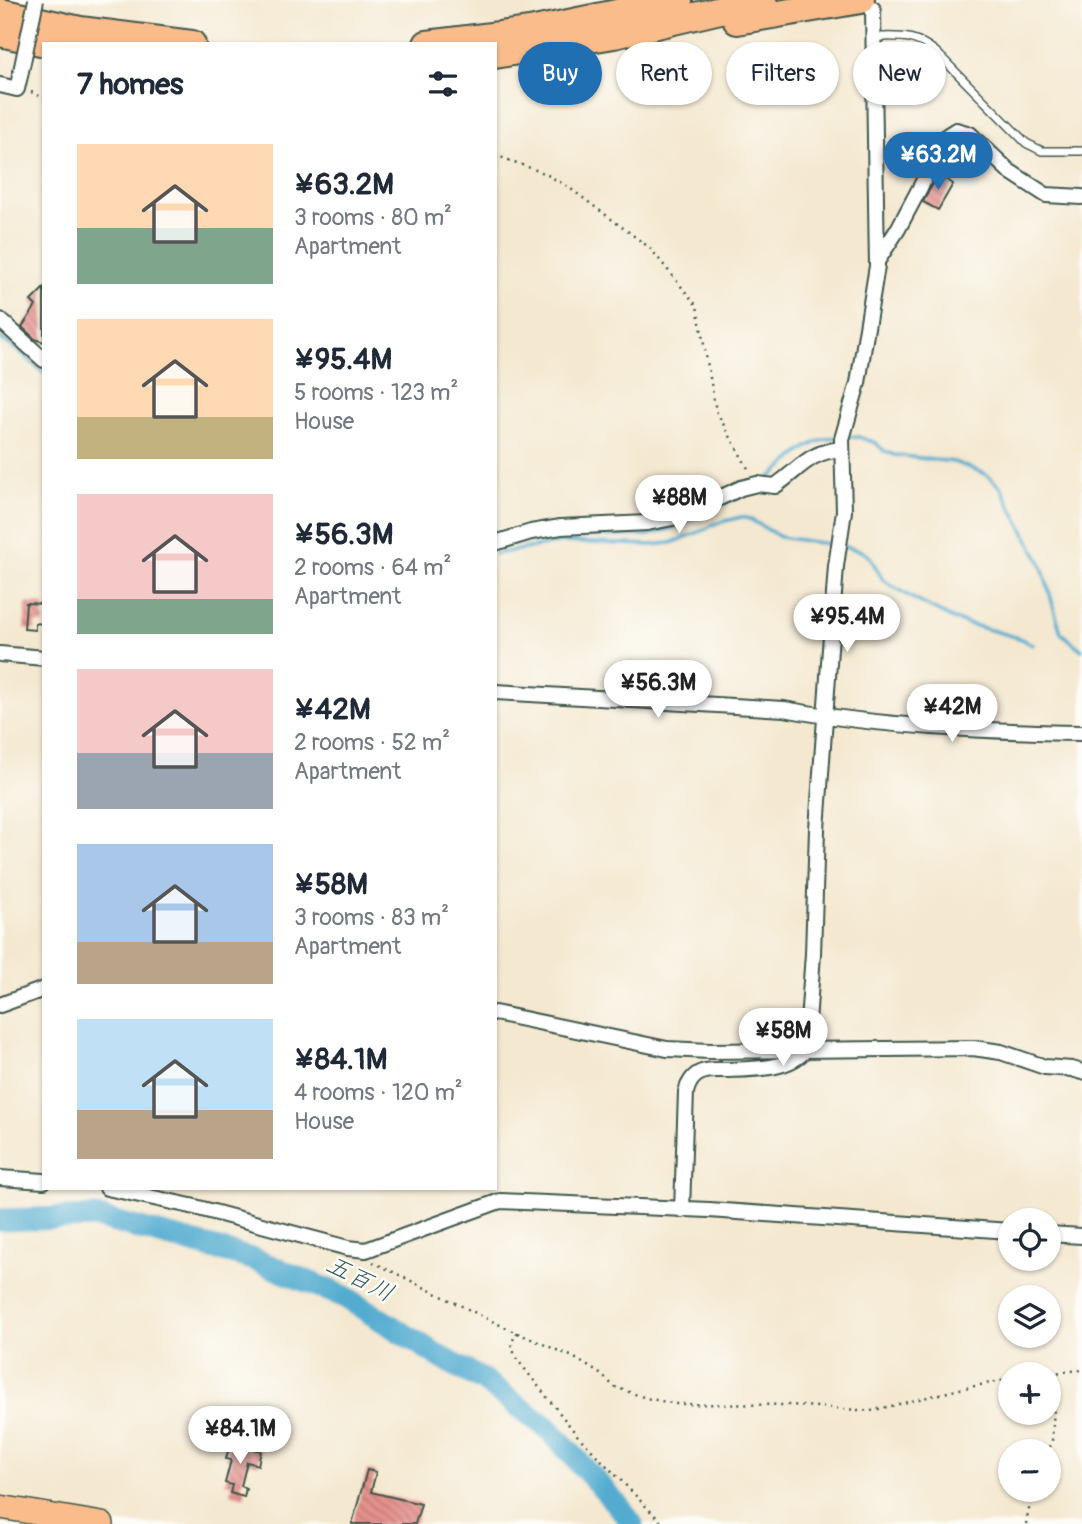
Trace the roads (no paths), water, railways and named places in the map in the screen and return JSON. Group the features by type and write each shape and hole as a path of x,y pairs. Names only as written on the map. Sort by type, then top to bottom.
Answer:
{"highway":[{"path":"444,42 530,31 679,0"},
{"path":"614,35 763,0"},
{"path":"497,55 614,35 867,4"},
{"path":"0,12 80,30 176,42"},
{"path":"0,33 42,42"}],"main road":[{"path":"0,1507 102,1524"}],"street":[{"path":"0,85 17,89 36,0"},
{"path":"682,1210 686,1092 690,1081 701,1072 763,1068 785,1063 800,1057 806,1049 836,558 844,511 841,449 858,383 877,261 874,37 867,4"},
{"path":"877,261 898,229 948,135 956,130 970,134 1009,171 1046,195 1082,197"},
{"path":"0,320 42,358"},
{"path":"497,542 531,532 561,527 634,524 678,517 741,488 757,484 775,486 811,457 824,450 841,449"},
{"path":"0,654 42,658"},
{"path":"497,692 784,709 825,717 903,724 1082,733"},
{"path":"0,1004 42,990"},
{"path":"497,1013 667,1049 982,1049 1002,1052 1045,1067 1082,1072"},
{"path":"0,1178 42,1181"},
{"path":"116,1190 191,1206 361,1250 379,1247 500,1201 998,1230"},
{"path":"1061,1235 1082,1236"}],"lane":[{"path":"874,37 907,37 920,40 936,52 1026,143 1042,151 1082,151"}],"waterway":[{"path":"0,338 42,371"},
{"path":"767,480 800,452 828,438 839,437"},
{"path":"847,437 859,437 876,443 894,455 954,462 984,473 1000,486 1041,563 1061,633 1082,650"},
{"path":"515,544 549,537 648,535 676,527 752,491"},
{"path":"497,554 563,542 651,545 671,543 714,524 741,517 750,519 780,537 835,545"},
{"path":"842,546 861,551 870,557 883,580 914,599 955,620 1019,638 1033,645"},
{"name":"五百川","path":"0,1220 96,1217 253,1259 345,1297 442,1358 481,1379 549,1429 632,1524"}]}
